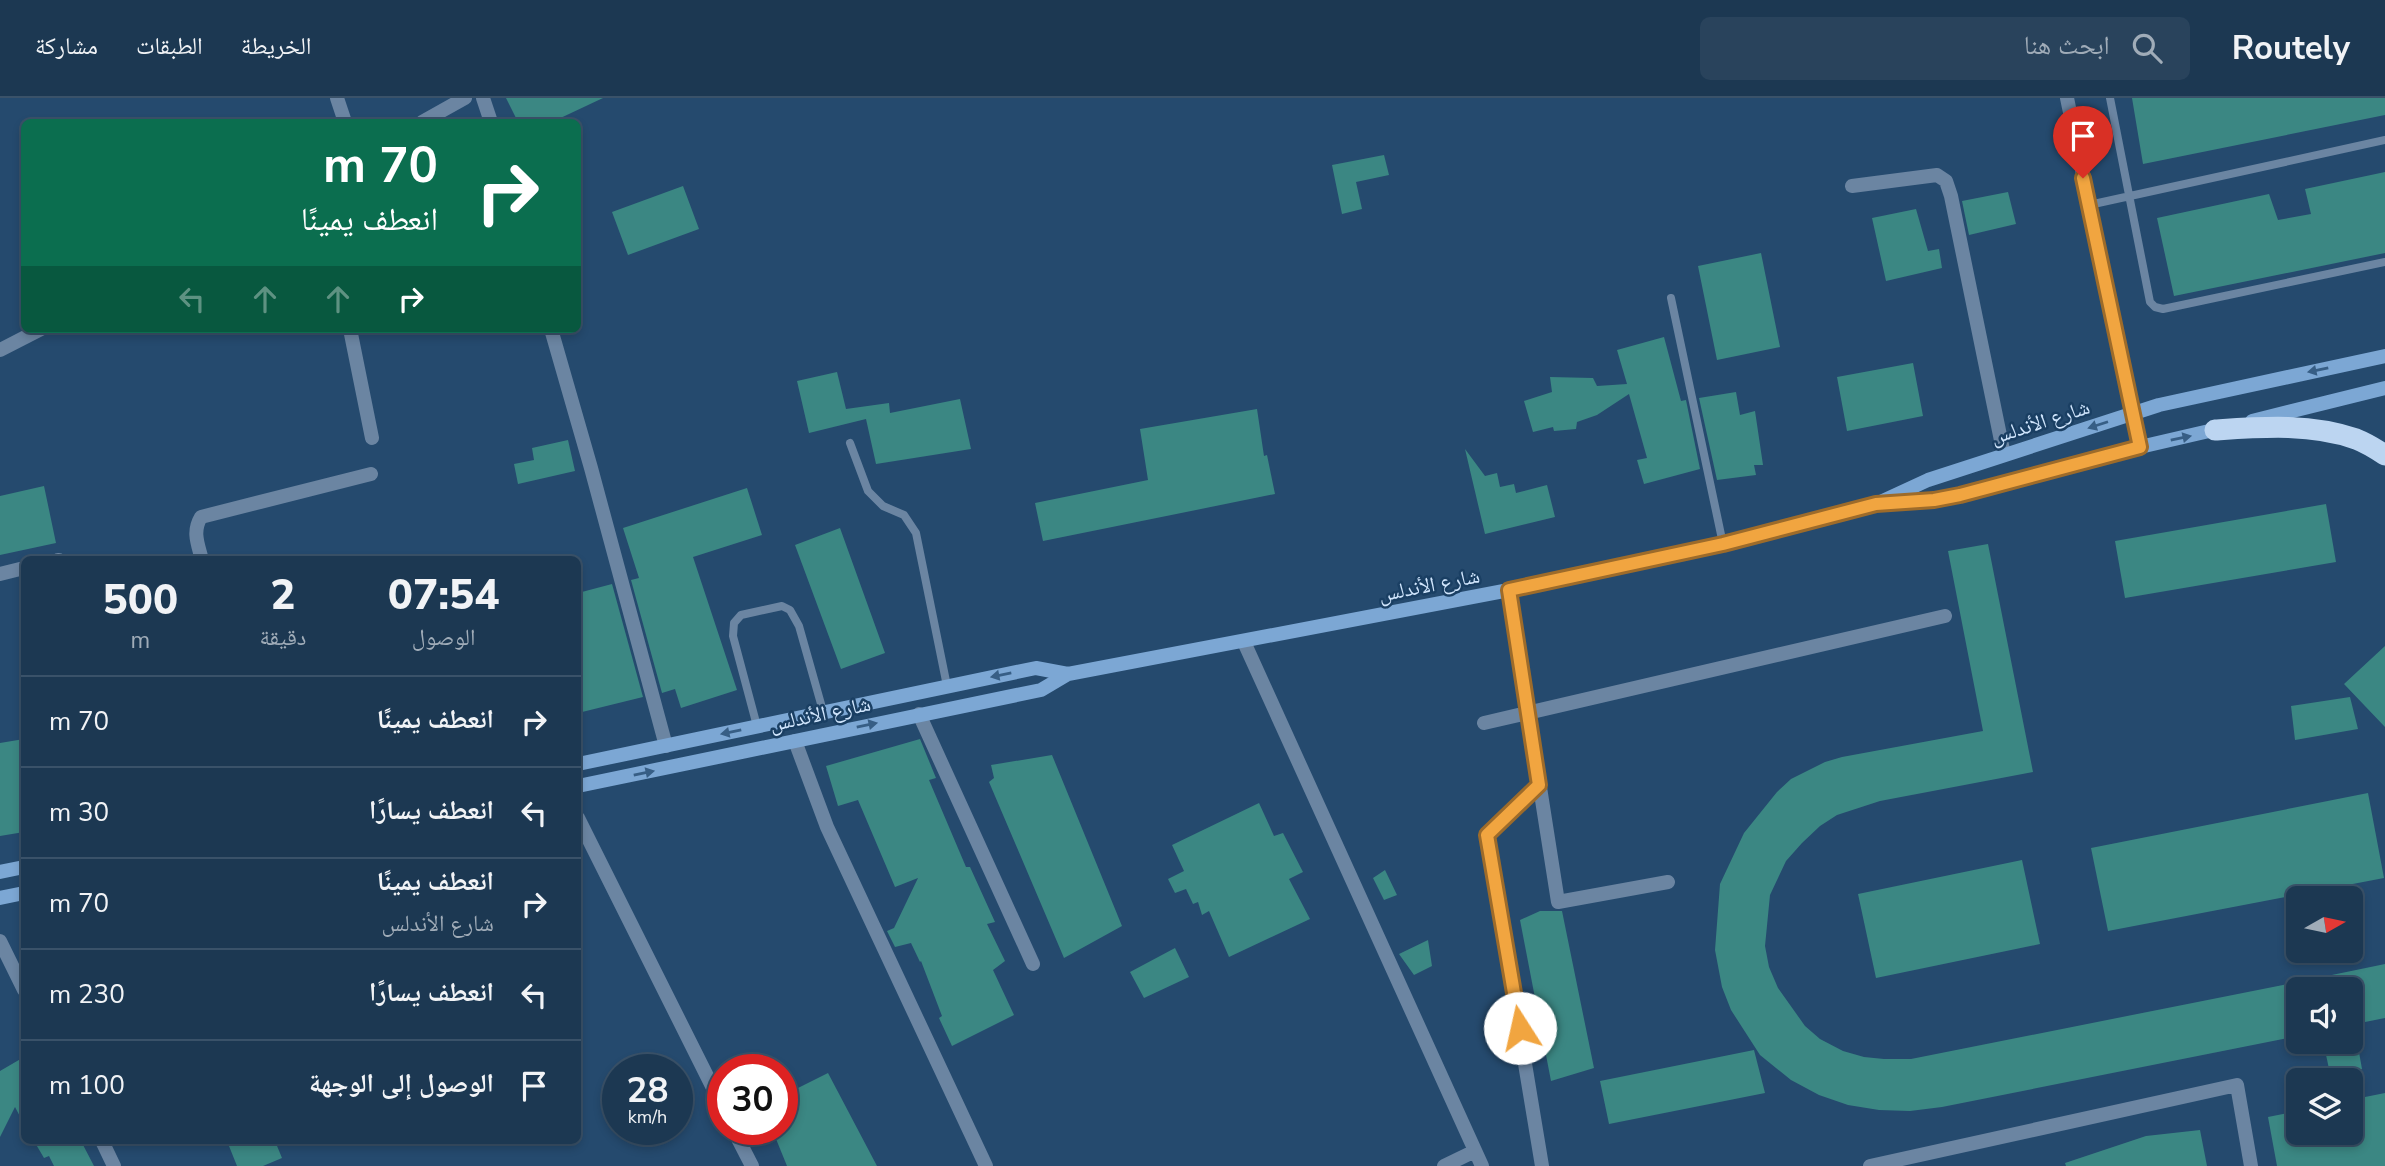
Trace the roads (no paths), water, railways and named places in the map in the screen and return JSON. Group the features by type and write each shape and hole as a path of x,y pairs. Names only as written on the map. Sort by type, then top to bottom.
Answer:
{"highway":[{"path":"2215,430 2271,427 2332,432 2358,440 2385,455"}],"main road":[{"name":"شارع الأندلس","path":"581,785 1041,690 1068,674 1509,590 1723,544 1876,504 1927,481 2159,405 2385,355"},
{"name":"شارع الأندلس","path":"1876,504 1934,500 2385,388"},
{"name":"شارع الأندلس","path":"581,763 1036,668 1068,674"},
{"path":"0,872 21,868"},
{"path":"0,898 21,894"}],"street":[{"path":"337,98 344,119"},
{"path":"427,119 465,98"},
{"path":"484,98 490,119"},
{"path":"2067,98 2140,447"},
{"path":"1852,186 1937,175 1946,181 2004,455"},
{"path":"0,350 32,333"},
{"path":"351,333 372,438"},
{"path":"552,333 666,746"},
{"path":"201,556 195,534 196,524 201,517 372,474"},
{"path":"0,574 21,569"},
{"path":"1509,590 1558,902 1668,882"},
{"path":"1484,723 1945,617"},
{"path":"1244,642 1482,1166"},
{"path":"919,714 1033,964"},
{"path":"795,741 827,827 986,1166"},
{"path":"1539,785 1487,835 1542,1166"},
{"path":"581,824 707,1076"},
{"path":"0,941 21,984"},
{"path":"1870,1166 2237,1086 2250,1166"},
{"path":"103,1144 114,1166"},
{"path":"741,1145 752,1166"},
{"path":"1444,1166 1475,1151"}],"lane":[{"path":"2110,98 2150,302 2155,307 2163,309 2385,262"},
{"path":"2089,205 2385,140"},
{"path":"1671,298 1723,544"},
{"path":"850,443 868,491 883,506 904,515 916,533 947,686"},
{"path":"757,726 733,636 733,623 741,615 782,606 790,610 795,618 824,711"}]}
